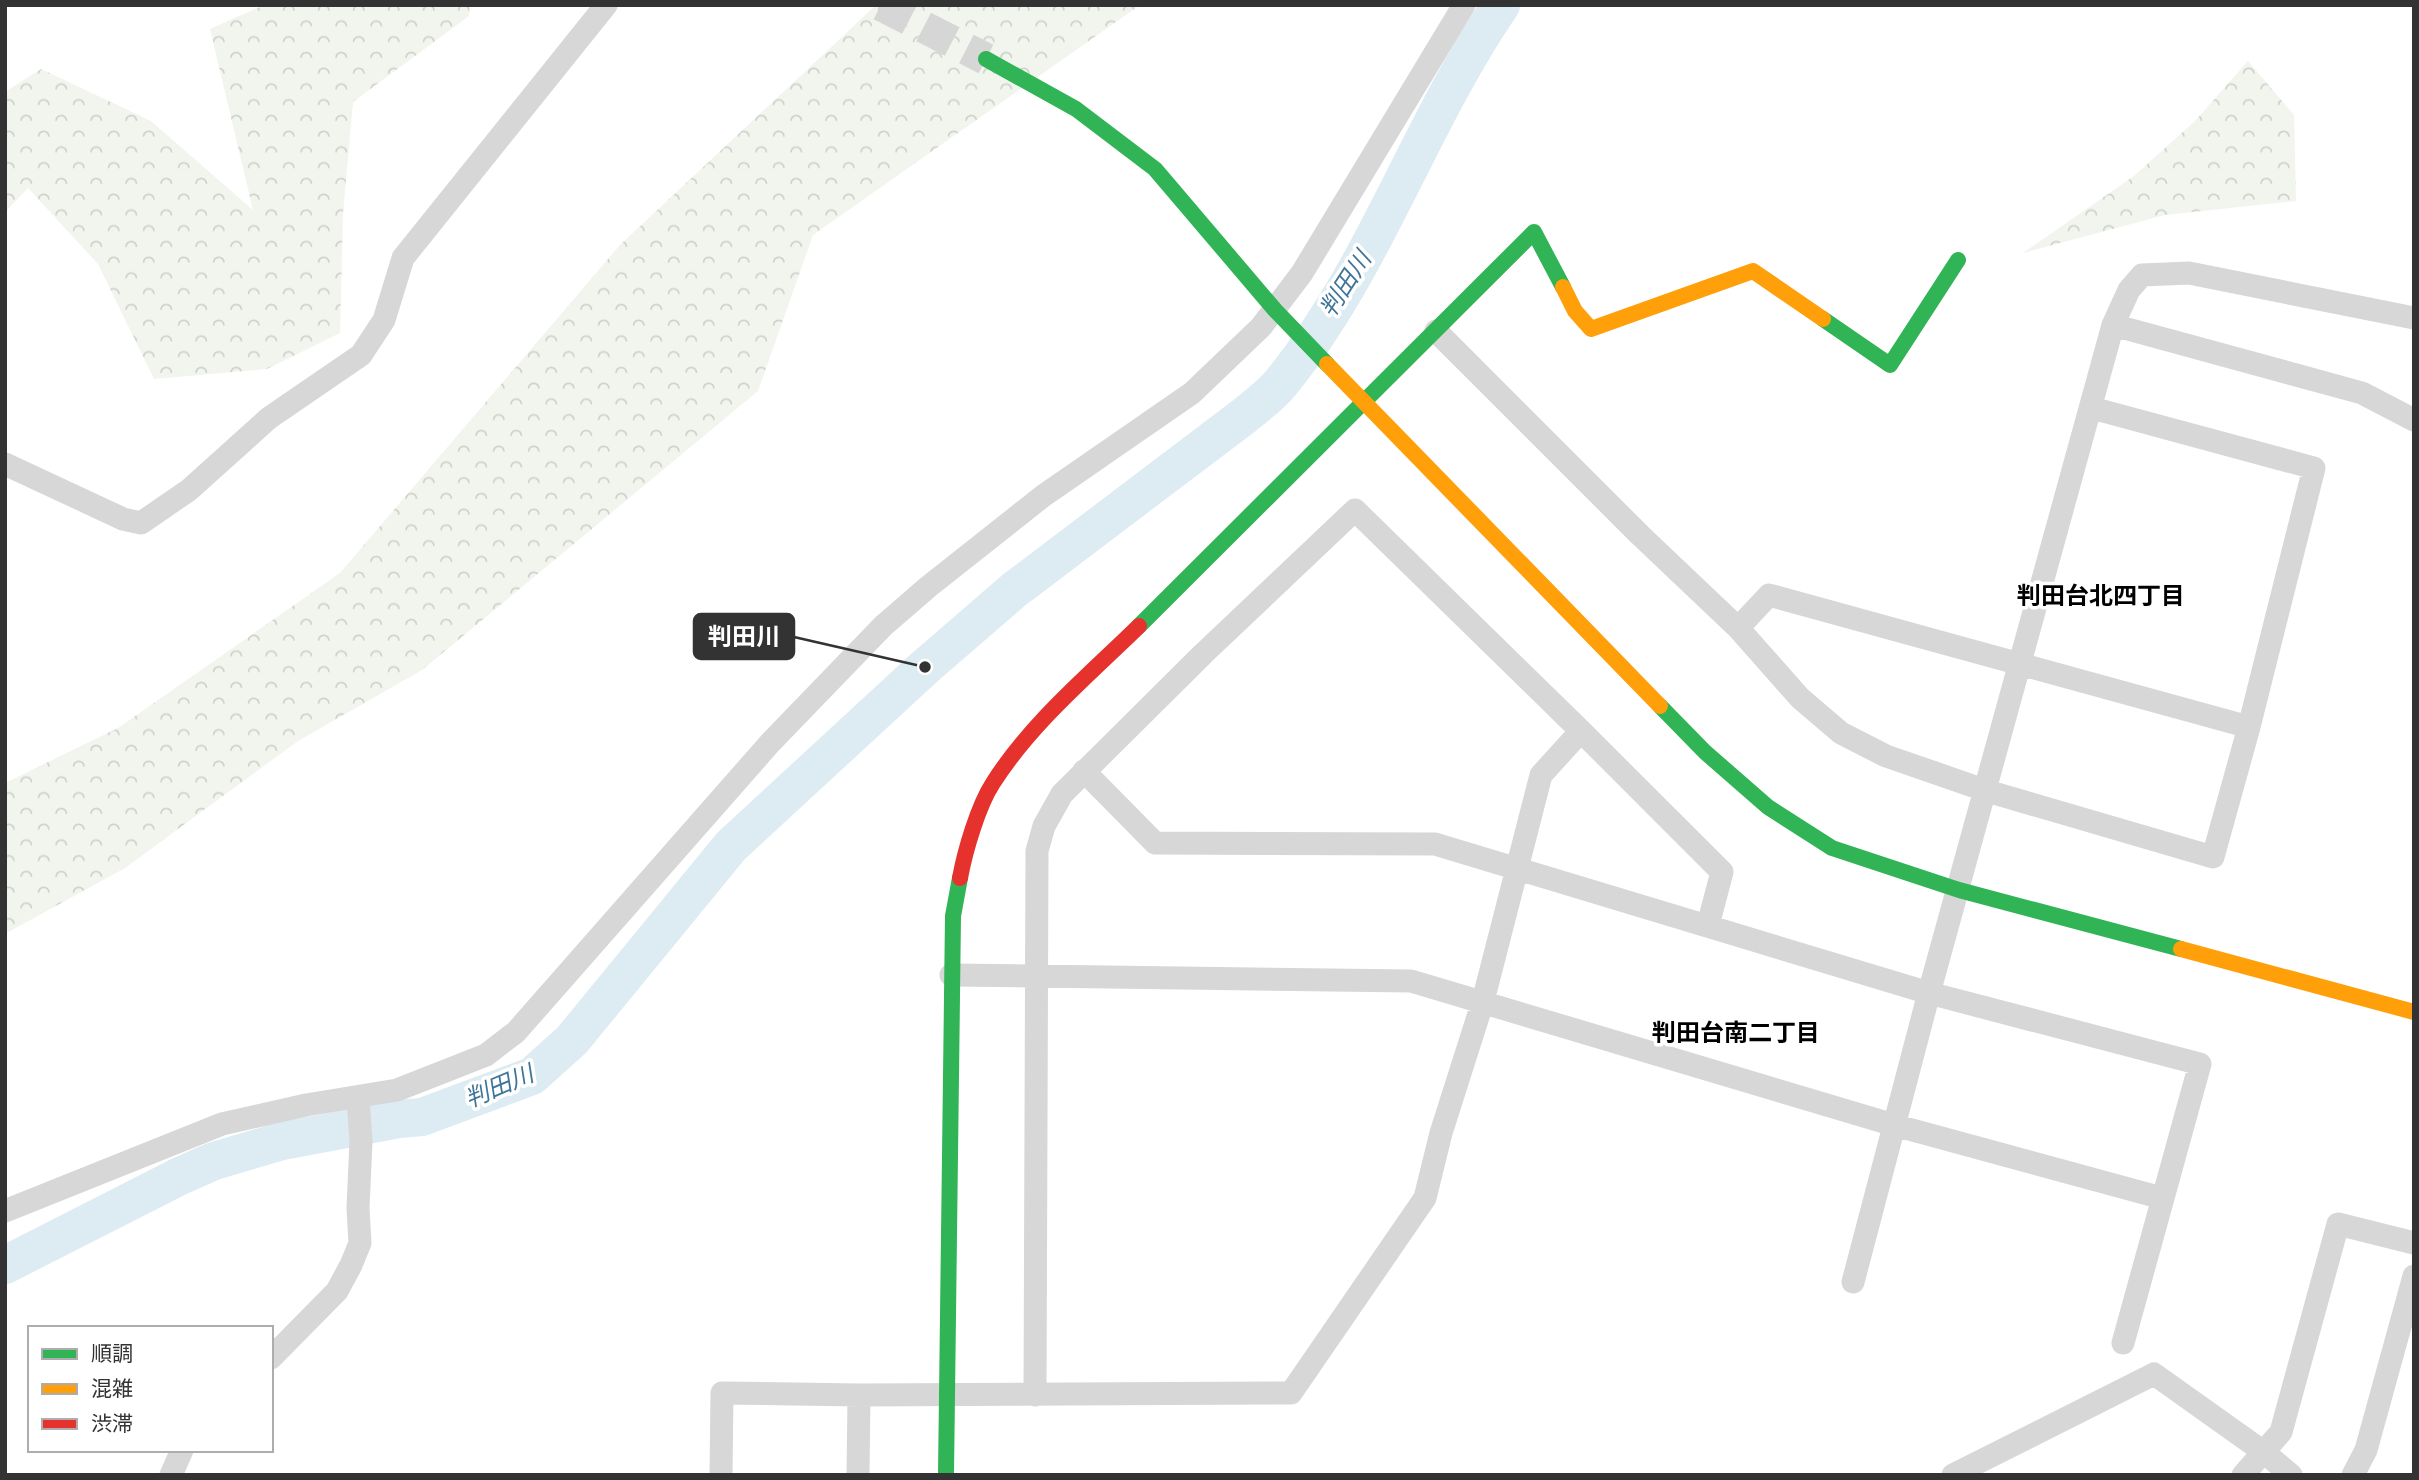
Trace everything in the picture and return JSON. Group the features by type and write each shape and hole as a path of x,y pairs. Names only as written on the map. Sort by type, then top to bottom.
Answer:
{"street":[{"path":"5,464 123,519 141,523 189,490 269,418 361,355 384,320 403,258 606,5"},
{"path":"5,1211 222,1124 306,1105 358,1104 486,1055 516,1032 770,743 883,626 1043,496 1192,393 1280,316 1302,272 1464,5"},
{"path":"986,59 1076,109 1155,169 1280,316 1705,752 1768,807 1832,848 1959,890 2414,1012"},
{"path":"946,1475 953,916 965,849 992,784 1034,730 1534,232 1575,311 1591,329 1753,271 1890,365 1958,260"},
{"path":"1853,1282 2113,325 2129,290 2142,275 2189,273 2414,318"},
{"path":"2113,325 2362,393 2414,420"},
{"path":"1436,331 1630,526 1738,628 1800,698 1841,733 1886,756 1987,791 2213,857 2249,727 2314,468 2092,408"},
{"path":"1035,1395 1037,851 1044,826 1062,794 1084,771 1355,510 1721,872 1709,925"},
{"path":"1738,628 1769,595 2249,727"},
{"path":"721,1475 722,1392 1035,1395 1291,1392 1425,1198 1441,1133 1483,1001 1541,775 1581,731"},
{"path":"1084,771 1155,843 1435,844 1930,993 2200,1063 2123,1343"},
{"path":"951,975 1411,981 1894,1125 2162,1198"},
{"path":"273,1356 337,1291 360,1243 358,1208 361,1141 358,1104"},
{"path":"2242,1475 2281,1432 2339,1224 2414,1243"},
{"path":"2353,1475 2366,1450 2414,1276"},
{"path":"1953,1475 2154,1374 2264,1452 2291,1475"},
{"path":"858,1475 859,1395"},
{"path":"171,1475 181,1452"}],"green space":[{"path":"264,5 470,5 469,16 353,102 343,214 340,333 267,369 154,379 98,264 28,188 5,212 5,92 41,69 151,121 253,210 210,29"},
{"path":"876,5 1140,5 813,235 758,391 422,670 298,741 125,868 5,934 5,783 118,728 340,573 620,245"},
{"path":"2248,61 2294,115 2296,201 2165,215 2023,253 2134,176 2195,121"}],"waterway":[{"name":"判田川","path":"5,1265 214,1161 282,1141 422,1117 532,1076 572,1040 731,846 925,667 1014,590 1244,416 1276,388 1313,340 1343,294 1445,99 1501,5"}],"tunnel":[{"path":"881,5 986,59"}],"traffic: fast":[{"path":"986,59 1076,109 1155,169 1275,310 1327,364"},
{"path":"1139,626 1534,232 1563,287"},
{"path":"1823,319 1890,365 1958,260"},
{"path":"1660,706 1705,752 1768,807 1832,848 1959,890 2181,949"},
{"path":"946,1475 953,916 960,878"}],"traffic: slow":[{"path":"1563,287 1575,311 1591,329 1753,271 1823,319"},
{"path":"1327,364 1660,706"},
{"path":"2181,949 2414,1012"}],"traffic: jam":[{"path":"960,878 977,816 993,783 1008,761 1062,700 1139,626"}],"place":[{"name":"判田川","path":"925,667"}],"district":[{"name":"判田台北四丁目","path":"2101,595"},
{"name":"判田台南二丁目","path":"1736,1032"}]}
